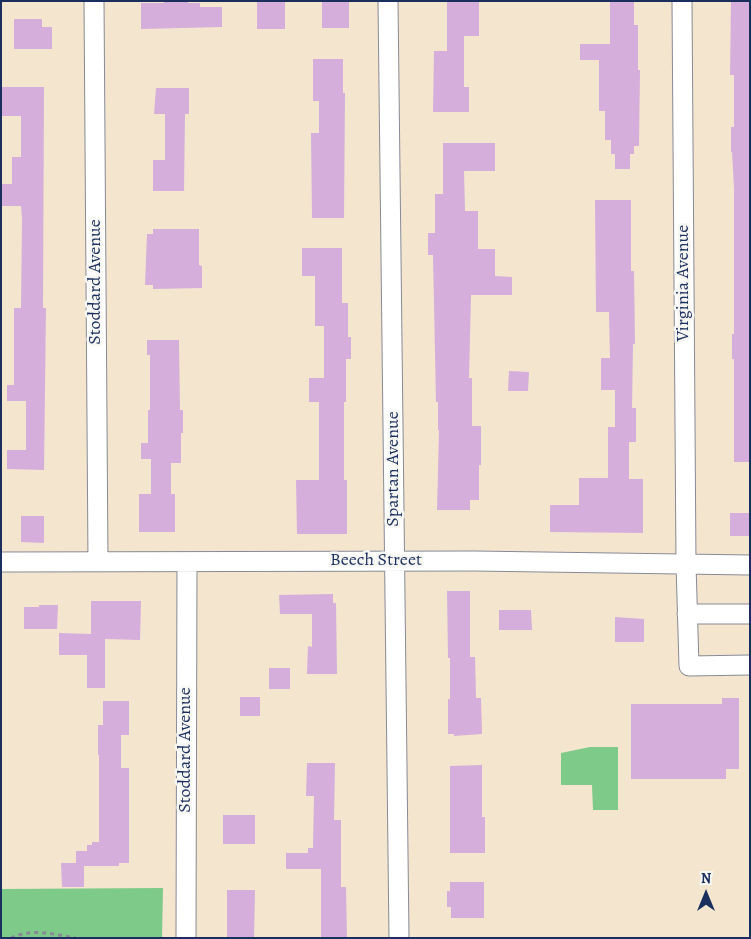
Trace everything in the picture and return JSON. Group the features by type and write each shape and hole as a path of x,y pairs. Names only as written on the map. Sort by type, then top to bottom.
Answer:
{"street":[{"name":"Stoddard Avenue","path":"94,1 98,562"},
{"name":"Spartan Avenue","path":"388,1 399,938"},
{"name":"Virginia Avenue","path":"682,1 686,564 689,666 750,666"},
{"name":"Beech Street","path":"1,562 586,561 750,565"},
{"name":"Stoddard Avenue","path":"186,938 187,562"},
{"path":"687,614 750,614"}],"path":[{"path":"11,938 19,934 34,932 75,938"}],"green space":[{"path":"590,747 618,747 618,810 593,810 592,785 561,785 561,753"},
{"path":"163,888 162,938 1,938 1,889"}],"building":[{"path":"164,1 188,1 188,3 200,3 200,7 222,7 222,27 141,29 141,3 164,3"},
{"path":"257,1 285,1 285,29 257,29"},
{"path":"322,1 349,1 349,28 322,28"},
{"path":"447,1 479,1 479,36 464,36 464,87 469,87 469,112 433,112 434,51 447,51"},
{"path":"610,1 634,1 634,25 638,25 638,70 640,70 639,146 634,146 634,154 630,154 630,169 615,169 615,154 611,154 611,140 605,140 605,111 599,111 599,60 580,60 580,44 610,44"},
{"path":"731,1 750,1 750,462 734,462 734,359 732,359 732,334 734,334 734,188 731,127 734,127 734,75 730,75"},
{"path":"14,19 42,19 42,27 52,27 52,49 14,49"},
{"path":"313,59 343,59 343,93 345,93 344,218 312,218 311,133 319,133 319,101 313,101"},
{"path":"1,87 44,87 43,308 46,308 44,470 7,469 7,450 26,450 26,401 7,401 7,385 14,385 14,308 21,308 22,219 21,206 1,206 1,184 12,184 12,157 21,157 21,116 1,116"},
{"path":"156,88 189,88 189,114 185,114 184,191 153,191 153,160 165,160 165,114 154,114"},
{"path":"443,143 495,143 495,171 464,171 465,211 478,211 478,249 495,249 495,276 512,277 512,295 471,295 469,378 472,378 472,426 481,426 481,465 479,465 479,500 470,500 470,510 437,510 439,430 438,402 436,402 433,255 428,255 428,233 435,233 435,194 443,194"},
{"path":"595,200 631,200 631,271 634,271 635,344 633,344 632,408 636,408 636,442 629,442 629,479 643,479 643,533 550,532 550,505 579,505 579,478 608,478 608,427 615,427 615,390 601,390 601,358 610,358 609,312 596,312"},
{"path":"153,229 199,229 199,265 202,266 202,288 153,289 153,285 145,285 147,234 153,234"},
{"path":"302,248 342,248 342,303 348,303 348,337 351,337 351,359 346,359 346,402 344,402 344,480 347,480 347,534 297,534 296,480 319,480 319,402 309,402 309,378 324,378 324,326 315,326 315,276 302,276"},
{"path":"147,340 179,340 180,410 183,410 183,433 181,433 181,463 171,463 171,494 175,494 175,532 139,532 139,494 151,494 151,459 141,459 141,443 148,443 148,410 150,410 150,355 147,355"},
{"path":"509,371 529,372 528,391 508,391"},
{"path":"730,513 750,513 750,536 730,536"},
{"path":"21,516 44,516 44,543 21,542"},
{"path":"447,591 470,591 470,657 475,657 476,698 481,698 482,734 454,736 454,734 448,734 450,658 448,658"},
{"path":"333,594 333,603 336,603 337,674 307,674 308,646 312,647 312,614 280,614 279,595"},
{"path":"91,601 141,601 140,640 105,639 105,688 87,688 87,655 59,655 59,633 91,634"},
{"path":"39,605 58,605 57,629 24,629 24,607 39,607"},
{"path":"499,610 531,610 532,630 499,630"},
{"path":"615,617 644,619 644,642 615,642"},
{"path":"269,668 290,668 290,689 269,689"},
{"path":"240,697 260,697 260,716 240,716"},
{"path":"722,698 739,698 739,769 726,769 726,779 631,779 631,704 722,704"},
{"path":"103,701 129,701 129,735 121,735 121,768 129,768 129,863 119,863 119,866 84,866 84,887 62,887 61,863 76,863 76,851 87,851 87,845 92,845 92,842 99,842 98,725 103,725"},
{"path":"307,763 335,763 334,820 341,820 341,887 346,887 347,938 321,938 321,869 286,869 286,853 308,853 308,848 313,848 314,796 306,796"},
{"path":"482,765 482,817 485,817 485,853 450,853 450,766"},
{"path":"223,815 255,815 255,844 223,844"},
{"path":"450,882 484,882 484,918 451,918 451,907 447,907 447,891 450,891"},
{"path":"227,890 255,890 254,938 227,938"}]}
